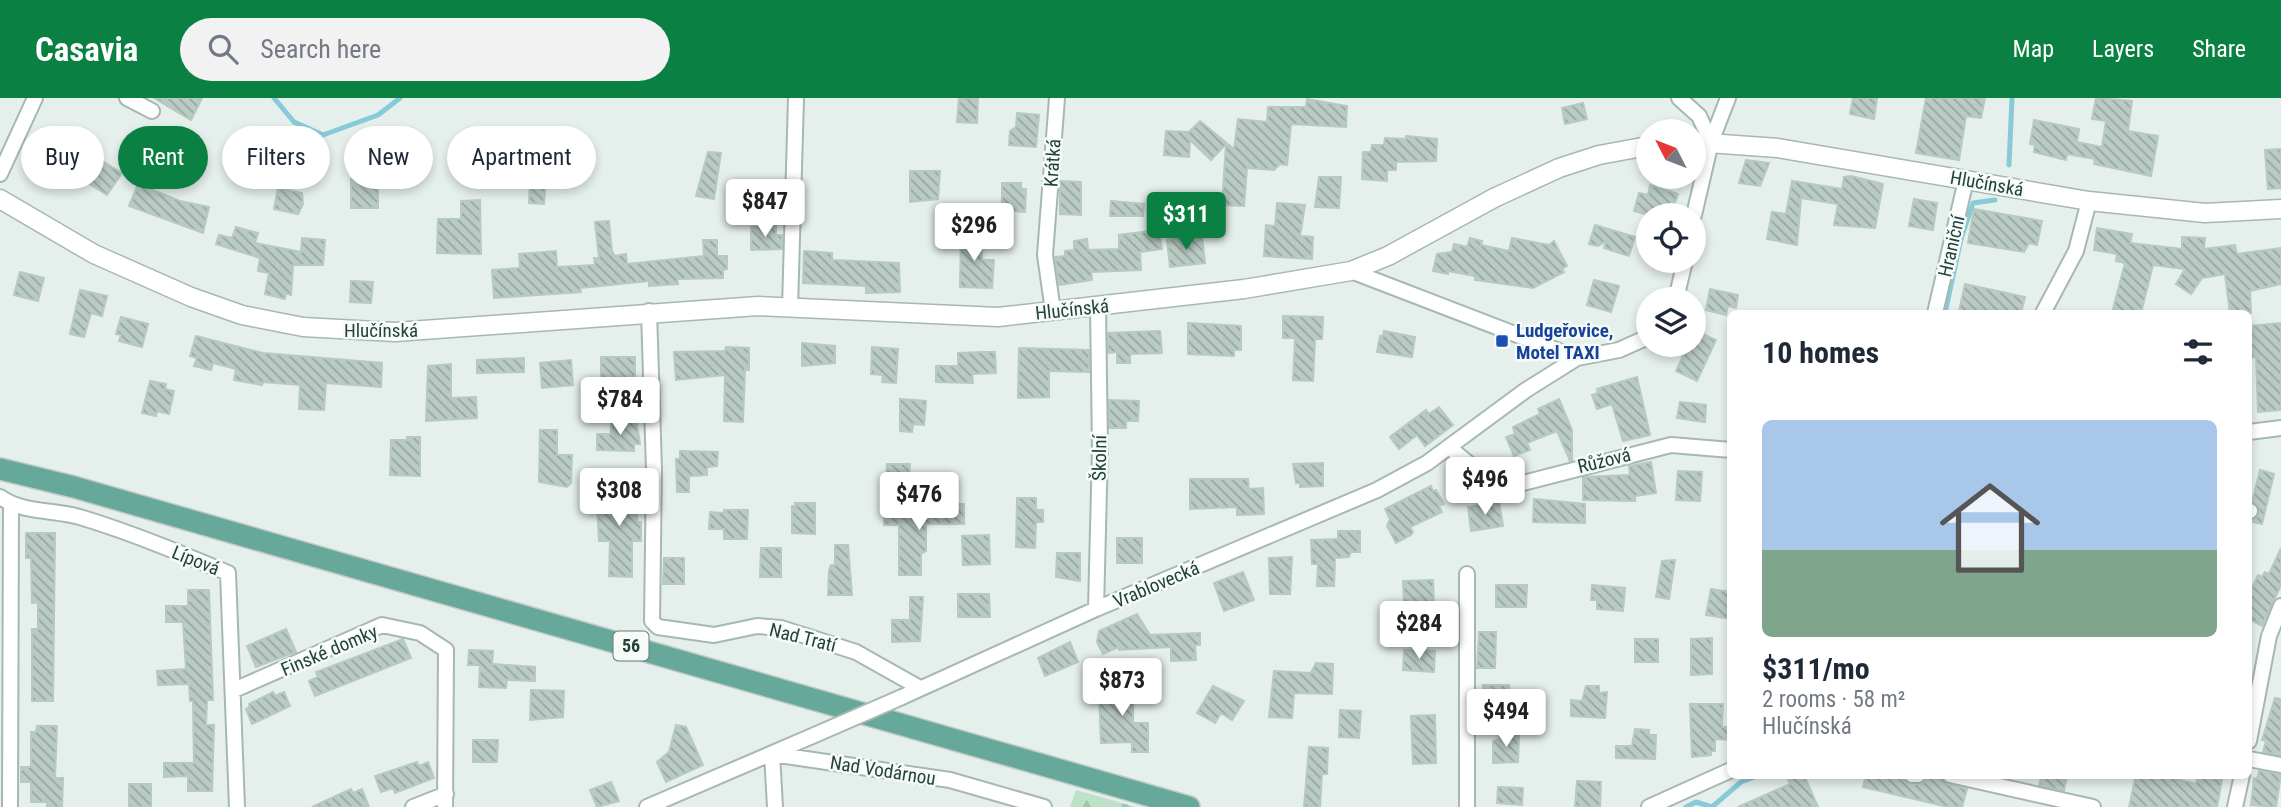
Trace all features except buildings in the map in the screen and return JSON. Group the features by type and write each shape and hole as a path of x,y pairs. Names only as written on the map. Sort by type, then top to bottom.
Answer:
{"main road":[{"name":"56","path":"0,469 100,494 1189,807"}],"street":[{"path":"0,174 35,98"},
{"path":"127,98 152,111"},
{"path":"790,308 796,98"},
{"name":"Krátká","path":"1053,311 1045,255 1057,98"},
{"path":"1679,98 1699,119"},
{"path":"1706,137 1728,98"},
{"name":"Hlučínská","path":"1706,142 1778,148 2089,201 2205,213 2281,209"},
{"name":"Hlučínská","path":"0,199 94,254 191,298 267,321 341,330 394,332 649,311 758,306 998,317 1310,281 1351,271 1388,256 1494,198 1559,168 1599,155 1636,148"},
{"name":"Hraniční","path":"1937,310 1966,180"},
{"path":"2044,310 2076,251 2089,201"},
{"path":"1351,271 1577,358"},
{"name":"Školní","path":"1097,609 1100,449 1098,307"},
{"name":"Nad Tratí","path":"649,311 654,470 652,621 658,627 705,635 757,626 781,628 856,652 920,688"},
{"name":"Vrablovecká","path":"647,807 1097,609 1377,490 1427,463 1577,358 1619,350 1636,342"},
{"path":"2252,432 2281,429"},
{"name":"Růžová","path":"1449,447 1482,475 1503,483 1519,484 1671,445 1727,450"},
{"name":"Lípová","path":"10,807 6,501 79,517 146,539 229,573 234,690 233,805"},
{"path":"1467,574 1467,807"},
{"path":"2252,729 2281,606"},
{"name":"Finské domky","path":"234,690 382,625 420,633 446,650 445,801 413,807"},
{"path":"772,754 775,807"},
{"name":"Nad Vodárnou","path":"772,754 950,780 1044,807"},
{"path":"2252,760 2281,765"},
{"path":"1649,807 1727,772"},
{"path":"1968,779 2093,807"},
{"path":"2235,807 2241,779"}],"green space":[{"path":"1076,790 1136,807 1070,807"}],"waterway":[{"path":"274,98 294,122 323,135 378,115 400,98"},
{"path":"2009,165 2012,98"},
{"path":"1946,310 1961,239 1973,203 1995,200"},
{"path":"1686,807 1696,802 1712,807 1741,782 1749,779"}],"place":[{"name":"Ludgeřovice, Motel TAXI","path":"1502,341"}]}
